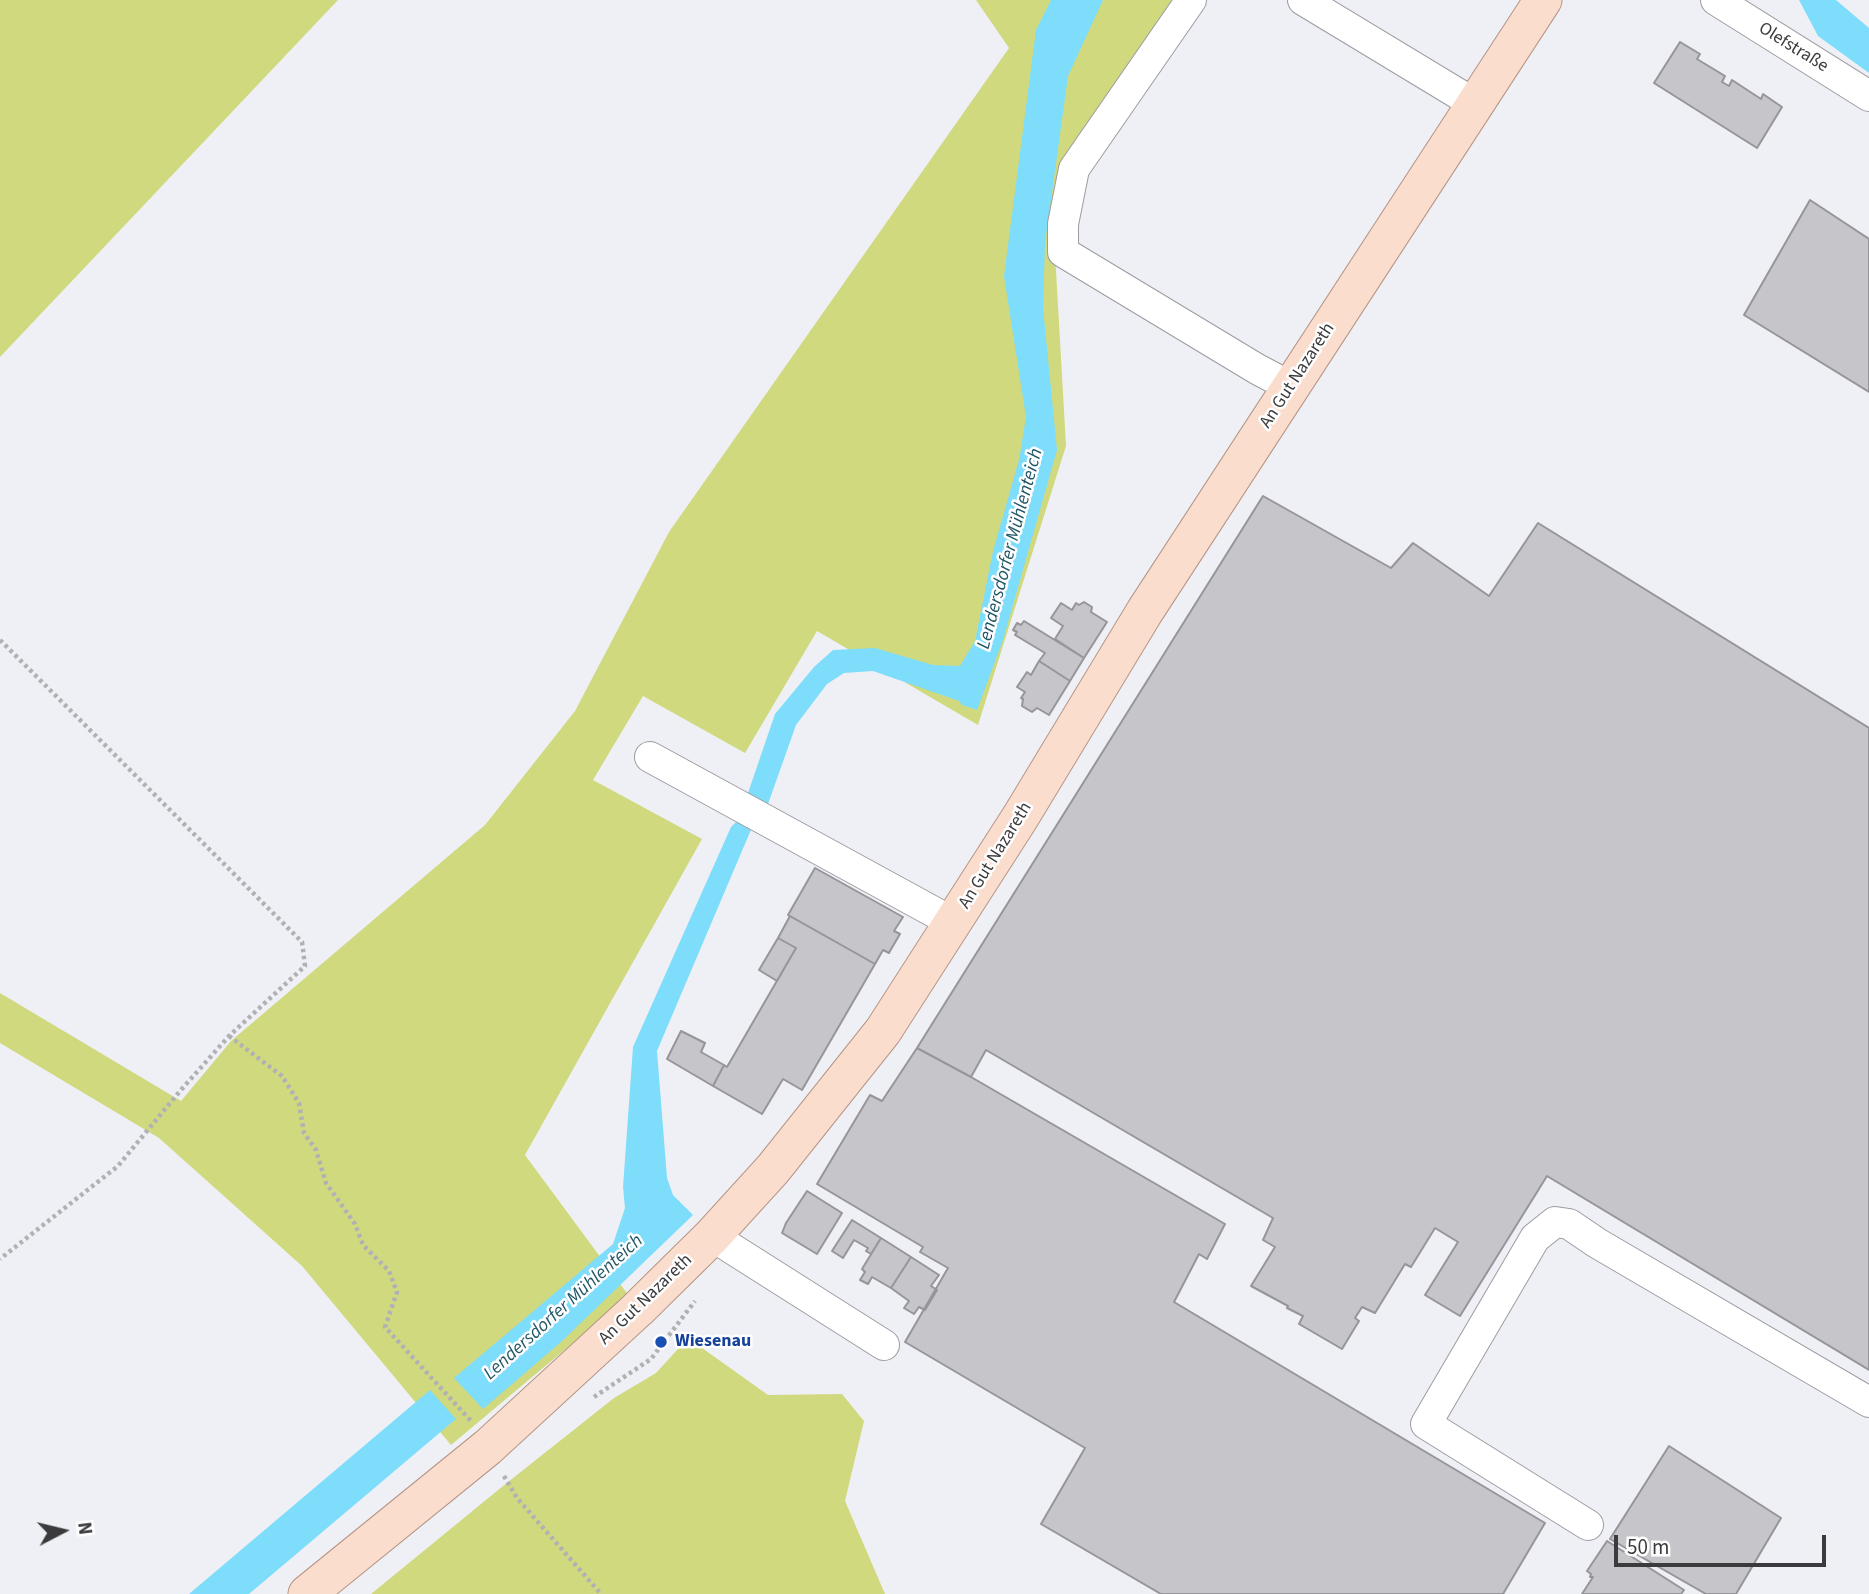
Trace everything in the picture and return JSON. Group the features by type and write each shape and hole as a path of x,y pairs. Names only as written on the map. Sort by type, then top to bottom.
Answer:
{"main road":[{"name":"An Gut Nazareth","path":"307,1594 488,1447 712,1236 774,1169 883,1031 1021,816 1144,611 1543,0"}],"street":[{"path":"1191,0 1074,169 1063,224 1063,252 1290,387"},
{"path":"1303,0 1475,104"},
{"name":"Olefstraße","path":"1716,0 1869,96"},
{"path":"649,757 954,923"},
{"path":"1588,1525 1426,1424 1535,1238 1555,1222 1569,1224 1869,1402"},
{"path":"712,1236 884,1345"}],"path":[{"path":"0,640 302,942 305,966 229,1036 118,1166 0,1259"},
{"path":"229,1036 282,1076 299,1103 304,1133 316,1150 326,1183 355,1224 363,1245 389,1271 397,1292 385,1327 468,1417 517,1498 601,1594"}],"green space":[{"path":"0,0 338,0 0,357"},
{"path":"976,0 1175,0 1053,218 1066,446 978,725 817,631 745,753 643,696 593,780 702,839 525,1155 629,1296 451,1445 302,1266 159,1138 0,1043 0,993 181,1101 231,1041 485,825 575,711 669,532 1009,48"},
{"path":"688,1338 768,1395 842,1394 864,1421 845,1501 885,1594 371,1594 614,1398 656,1373"}],"water":[{"name":"Lendersdorfer Mühlenteich","path":"1051,0 1103,0 1068,76 1045,243 1043,308 1057,450 1003,640 977,710 962,705 959,701 873,671 844,673 827,684 796,725 768,804 748,793 775,714 814,667 833,650 875,648 933,665 960,666 975,641 993,551 1019,460 1026,417 1004,276 1036,30"},
{"path":"1799,0 1836,0 1869,28 1869,73 1818,36"},
{"name":"Lendersdorfer Mühlenteich","path":"740,818 753,825 657,1051 667,1178 673,1195 693,1215 561,1342 483,1409 454,1378 613,1244 625,1208 623,1187 633,1047 731,827"},
{"path":"430,1390 456,1419 249,1594 189,1594"}],"building":[{"path":"1680,42 1700,54 1697,59 1725,76 1722,82 1729,86 1732,80 1761,99 1763,94 1782,107 1757,148 1654,83"},
{"path":"1810,200 1869,239 1869,392 1744,315"},
{"path":"1263,496 1391,568 1413,543 1489,596 1538,523 1869,728 1869,1370 1547,1176 1460,1316 1425,1295 1458,1242 1435,1228 1411,1267 1405,1264 1375,1313 1362,1307 1355,1318 1359,1321 1342,1349 1299,1324 1303,1316 1251,1286 1275,1247 1263,1240 1273,1218 986,1050 971,1077 917,1048"},
{"path":"1084,602 1092,607 1091,612 1107,622 1084,658 1055,639 1063,626 1051,618 1061,603 1072,610 1076,603 1079,605"},
{"path":"1024,621 1084,658 1070,681 1039,661 1045,653 1015,635 1017,632 1013,630 1017,623 1021,625"},
{"path":"1039,661 1070,681 1049,715 1037,708 1032,712 1022,706 1021,698 1025,692 1017,687 1027,672 1031,675"},
{"path":"815,868 903,917 894,931 900,934 889,953 883,950 875,964 788,915"},
{"path":"790,916 875,964 802,1090 783,1079 762,1114 713,1086 724,1065 727,1067 796,948 778,938"},
{"path":"778,938 796,948 777,981 759,970"},
{"path":"681,1031 705,1043 701,1052 724,1065 713,1086 667,1059"},
{"path":"917,1048 1225,1224 1207,1259 1199,1254 1174,1302 1545,1523 1503,1594 1161,1594 1041,1524 1085,1448 905,1342 948,1268 920,1252 923,1247 817,1184 870,1095 882,1101"},
{"path":"807,1191 842,1213 817,1254 782,1233"},
{"path":"852,1220 881,1238 871,1254 866,1251 868,1248 854,1240 843,1258 832,1251"},
{"path":"881,1238 911,1257 891,1288 872,1277 868,1284 860,1280 865,1272 862,1269"},
{"path":"911,1257 939,1275 931,1286 937,1290 925,1310 919,1307 914,1314 904,1308 909,1301 891,1288"},
{"path":"1669,1446 1781,1518 1736,1594 1706,1594 1610,1539"},
{"path":"1607,1541 1684,1590 1681,1594 1582,1594 1593,1577 1590,1577 1591,1574 1587,1571"}],"place":[{"name":"Wiesenau","path":"661,1342"}]}
